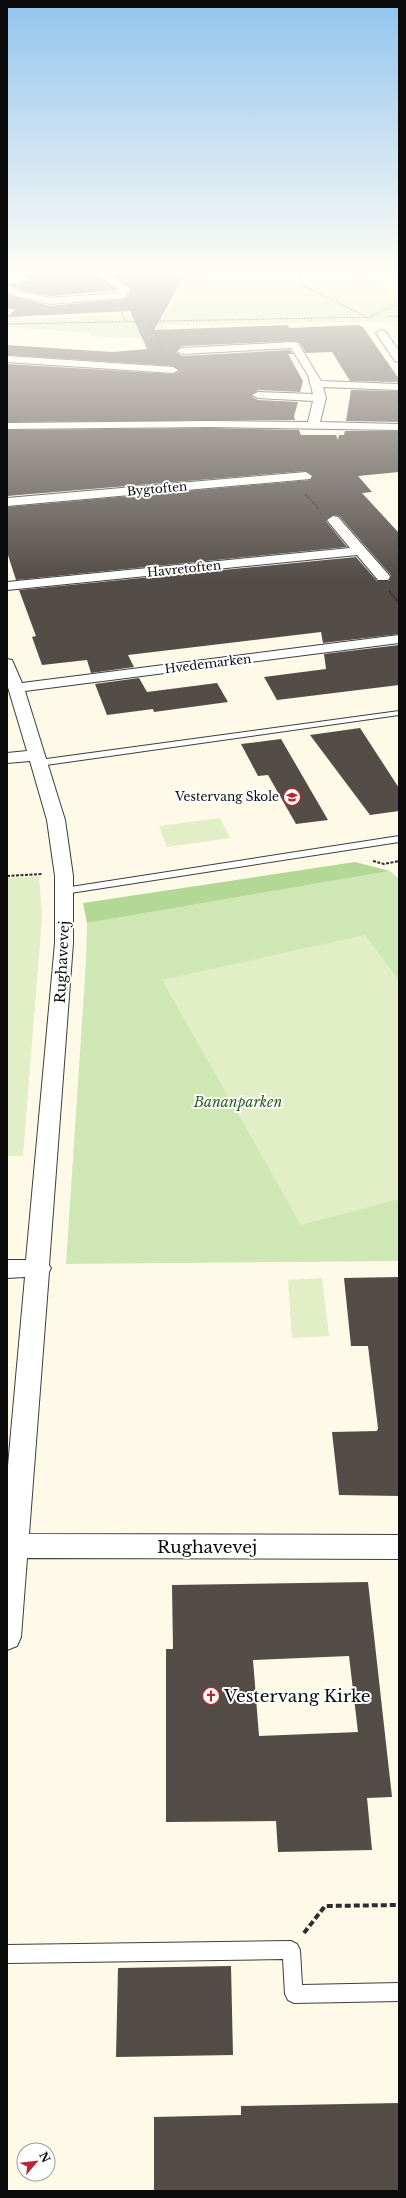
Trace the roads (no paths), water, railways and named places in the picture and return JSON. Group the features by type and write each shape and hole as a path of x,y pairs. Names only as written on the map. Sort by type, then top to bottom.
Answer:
{"street":[{"path":"313,426 320,398 319,384 314,376"},
{"path":"319,384 399,387"},
{"path":"258,395 320,398"},
{"path":"7,426 202,424 399,427"},
{"name":"Bygtoften","path":"7,502 306,476"},
{"path":"333,520 383,577"},
{"name":"Havretoften","path":"7,586 360,551"},
{"name":"Hvedemarken","path":"16,688 399,639"},
{"name":"Rughavevej","path":"7,663 56,820 64,884 64,943 39,1268 7,1637"},
{"path":"7,758 38,759"},
{"path":"7,1269 39,1268"},
{"name":"Rughavevej","path":"14,1546 399,1547"}],"lane":[{"path":"38,759 399,713"},
{"path":"64,884 399,839"},
{"path":"7,1954 291,1950 294,1994 399,1992"}],"place":[{"name":"Vestervang Skole","path":"292,797"},
{"name":"Vestervang Kirke","path":"211,1696"}],"park label":[{"name":"Bananparken","path":"238,1102"}]}
